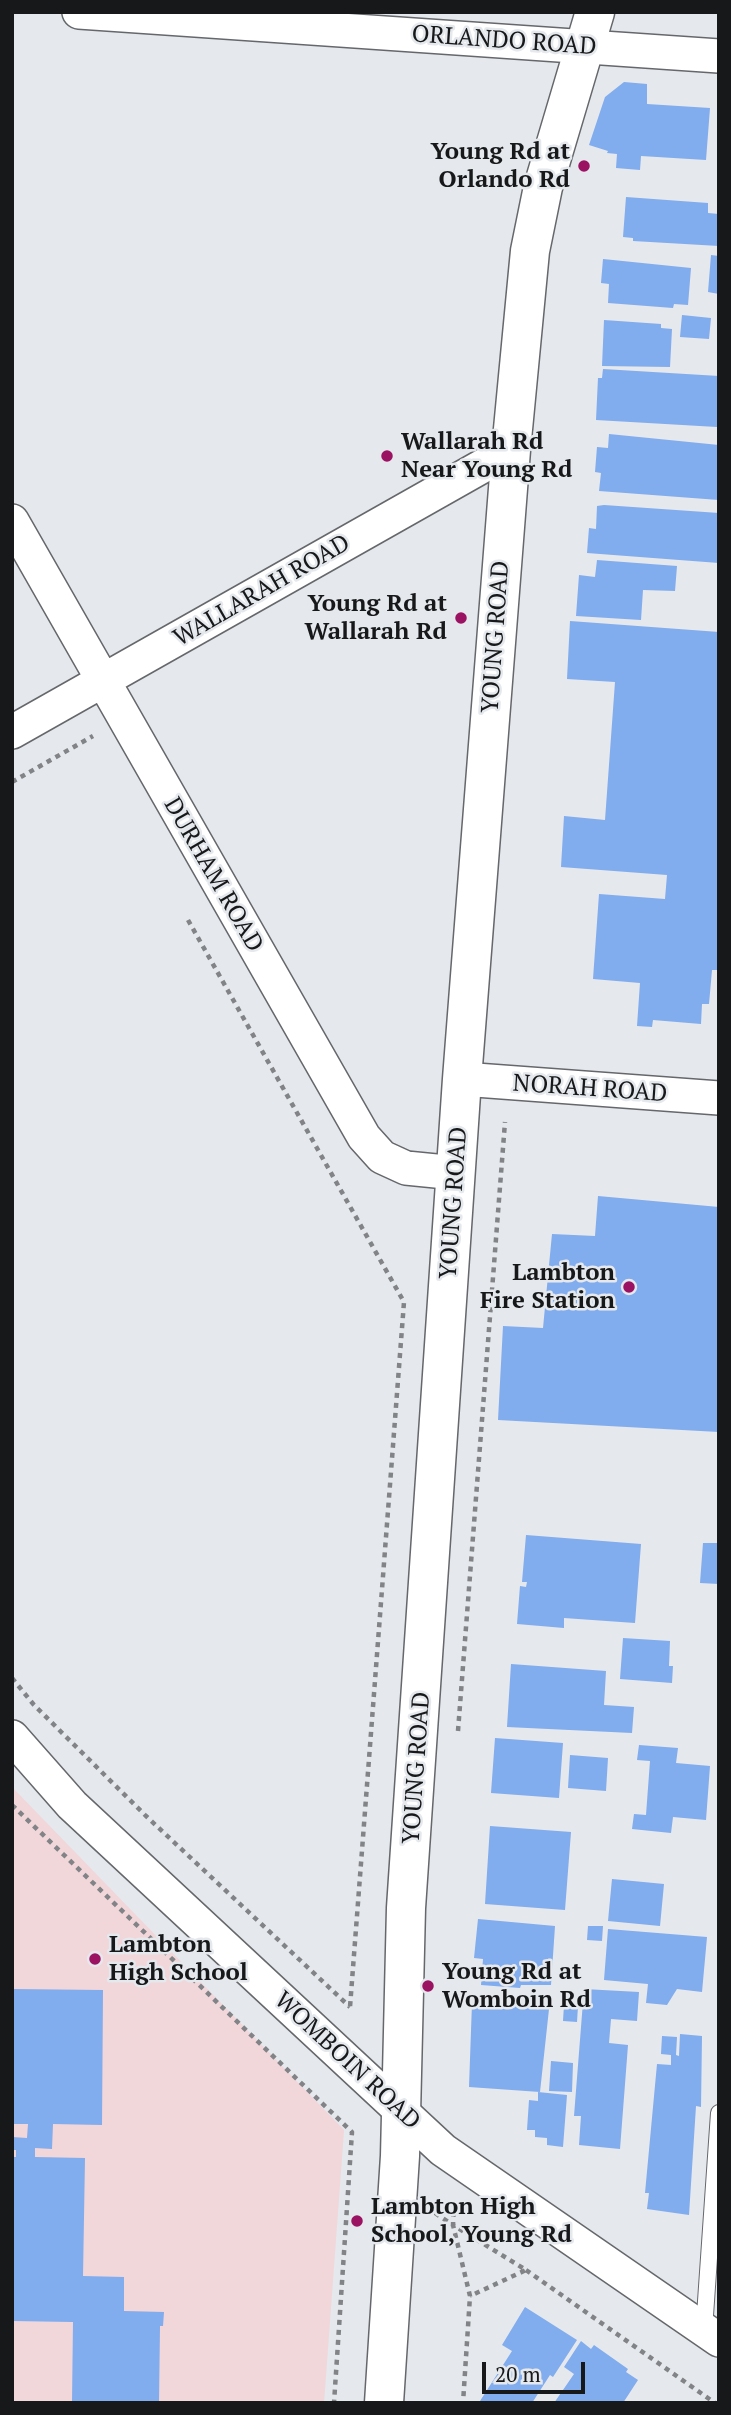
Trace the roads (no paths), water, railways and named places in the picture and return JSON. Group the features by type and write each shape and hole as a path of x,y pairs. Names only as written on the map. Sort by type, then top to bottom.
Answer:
{"street":[{"name":"ORLANDO ROAD","path":"79,12 589,29 719,56"},
{"name":"YOUNG ROAD","path":"384,2403 401,2109 406,1908 462,1079 511,450 530,251 543,187 589,29"},
{"name":"WALLARAH ROAD","path":"12,732 511,450"},
{"name":"DURHAM ROAD","path":"12,521 364,1137 382,1157 406,1168 456,1173"},
{"name":"NORAH ROAD","path":"462,1079 719,1098"},
{"name":"WOMBOIN ROAD","path":"12,1737 72,1805 443,2150 711,2335"}],"lane":[{"path":"711,2335 719,2113"}],"place":[{"name":"Young Rd at Orlando Rd","path":"584,166"},
{"name":"Wallarah Rd Near Young Rd","path":"387,456"},
{"name":"Young Rd at Wallarah Rd","path":"461,618"},
{"name":"Lambton Fire Station","path":"629,1287"},
{"name":"Lambton High School","path":"95,1959"},
{"name":"Young Rd at Womboin Rd","path":"428,1986"},
{"name":"Lambton High School, Young Rd","path":"357,2221"}]}
